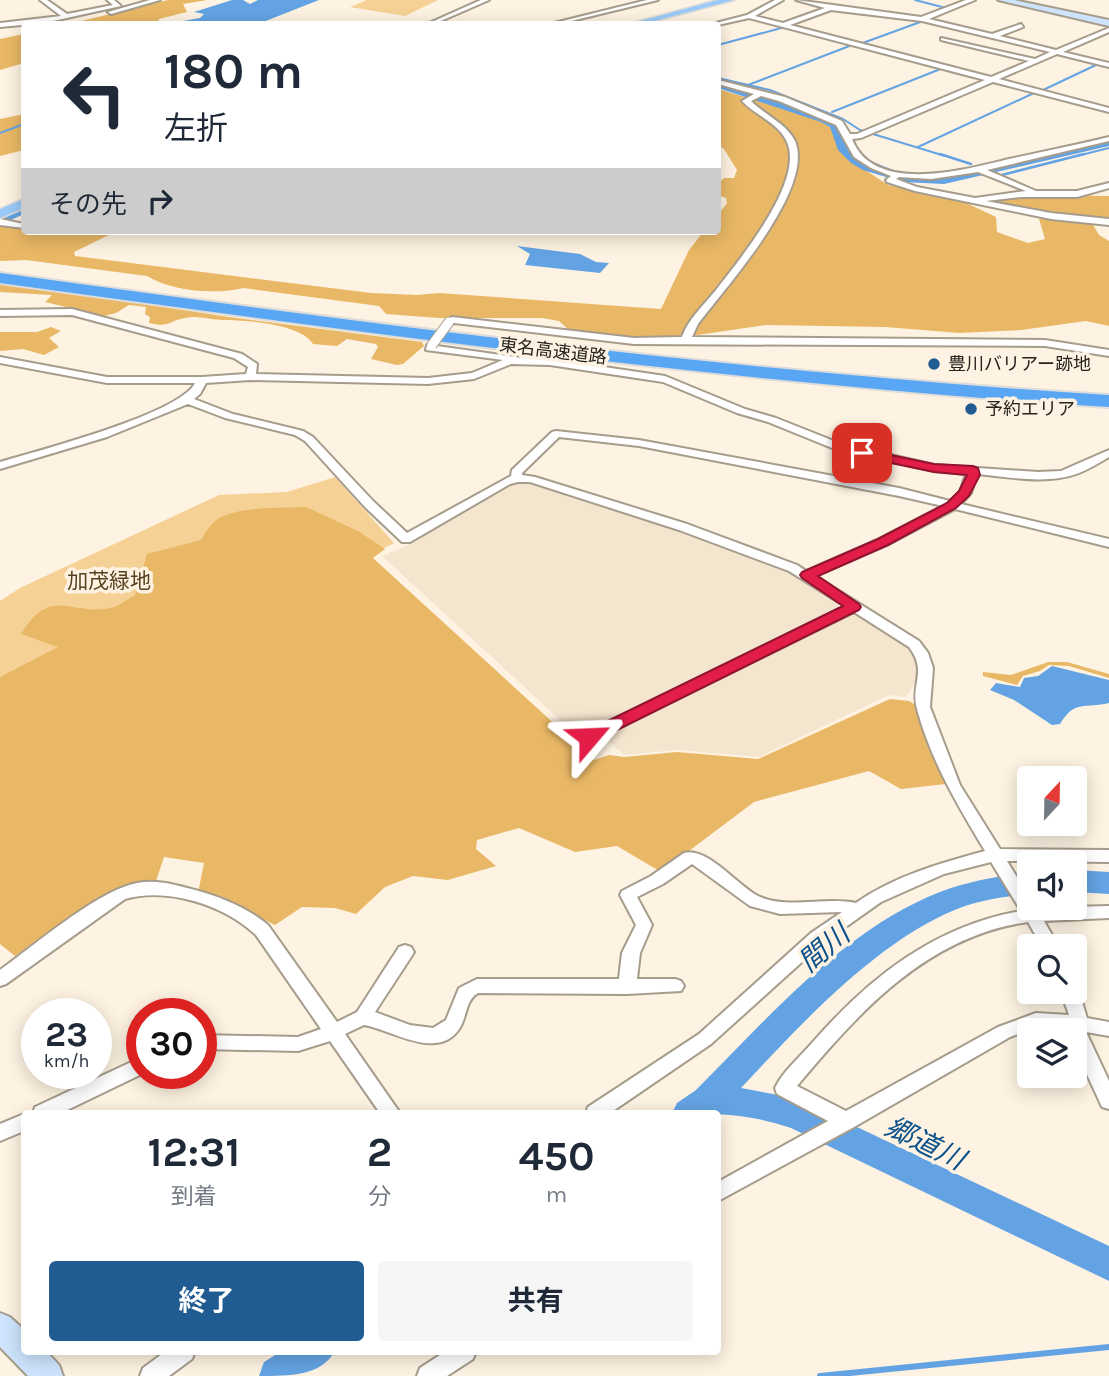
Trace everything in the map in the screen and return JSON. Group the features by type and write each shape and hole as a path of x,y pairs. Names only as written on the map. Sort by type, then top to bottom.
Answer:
{"highway":[{"name":"東名高速道路","path":"0,271 457,332 682,358 911,379 1109,393"},
{"name":"東名高速道路","path":"0,278 519,354 1109,401"},
{"path":"519,354 816,390"}],"main road":[{"path":"646,21 729,0"},
{"path":"1002,0 1109,23"},
{"path":"2,222 21,206"},
{"path":"0,1327 21,1346"},
{"path":"29,1355 48,1376"}],"street":[{"path":"43,0 67,17"},
{"path":"34,21 118,6 110,0"},
{"path":"61,21 157,0"},
{"path":"437,21 486,0"},
{"path":"566,21 654,0"},
{"path":"721,23 748,16 780,0"},
{"path":"799,0 832,9 922,19 1109,65"},
{"path":"783,25 855,0"},
{"path":"922,19 972,0"},
{"path":"748,16 1109,110"},
{"path":"0,25 21,22"},
{"path":"993,36 1021,26"},
{"path":"0,32 20,30"},
{"path":"848,137 866,132 1109,30"},
{"path":"943,39 1036,61"},
{"path":"721,83 839,123 855,154 895,176 940,176 982,171 1109,139"},
{"path":"686,340 693,326 742,263 775,210 792,175 795,156 790,140 746,102 758,94"},
{"path":"968,163 1036,194"},
{"path":"895,176 890,180 915,189 1051,216 1109,222"},
{"path":"977,201 993,195 1085,193 1109,185"},
{"path":"2,222 21,225"},
{"path":"0,313 61,311 124,324 238,356 253,366 250,377"},
{"path":"1109,353 1045,343 613,340 452,320 430,348 519,354 550,362 665,379 836,446 903,462 973,470 1061,474 1074,471 1109,453"},
{"path":"0,360 107,380 250,377 428,381 474,376 519,354"},
{"path":"0,466 103,435 187,400 196,392 202,380"},
{"path":"187,400 229,416 299,433 309,439 369,504 407,539 517,478 531,479 683,527 778,561 807,575 914,644 923,654 928,663 922,697 923,707 953,785 1017,893"},
{"path":"517,478 516,472 556,434 566,434 684,451 899,492 1109,543"},
{"path":"807,575 883,542 952,506 965,493 973,470"},
{"path":"589,737 853,607"},
{"path":"599,1110 705,1039 817,938 857,909 940,869 996,857 1109,856"},
{"path":"627,987 631,953 643,925 628,895 657,880 690,857 698,858 719,878 753,901 769,907 782,909 838,905 857,909"},
{"path":"0,978 120,894 163,888 212,901 252,920 262,930 389,1110"},
{"path":"1087,913 1109,912"},
{"path":"845,1122 784,1088 865,997 908,961 933,945 959,934 1017,917"},
{"path":"217,1043 298,1044 333,1032 363,1017 390,972 405,953"},
{"path":"363,1017 425,1036 439,1035 448,1031 455,1020 462,996 467,989 477,986 675,986"},
{"path":"1087,1025 1109,1029"},
{"path":"721,1190 1017,1027"},
{"path":"1087,1054 1109,1101"},
{"path":"48,1110 126,1073"},
{"path":"0,1133 21,1123"},
{"path":"151,1376 179,1355"},
{"path":"428,1376 459,1355"}],"shaded area":[{"path":"168,0 207,0 183,4 187,12 159,21 81,21"},
{"path":"21,35 21,64 0,70 0,39"},
{"path":"721,90 819,119 832,129 844,156 888,185 962,201 996,217 997,232 1028,243 1045,239 1039,219 1046,216 1092,223 1099,235 1109,241 1109,326 1086,321 1021,330 959,333 885,327 766,325 670,339 627,340 573,334 559,321 542,318 439,318 386,314 379,306 243,288 194,290 168,285 147,276 26,260 0,261 0,226 21,227 21,235 109,235 74,252 75,256 371,293 439,293 661,309 689,250 701,235 721,235 721,211 727,203 726,198 721,196 721,181 724,178 734,178 737,170 721,147"},
{"path":"21,115 21,151 0,156 0,119"},
{"path":"1109,196 1109,221 1051,214 993,201 993,197"},
{"path":"0,282 229,317 422,342 424,346 403,364 397,365 371,359 378,347 376,344 347,339 337,346 313,344 297,332 272,324 245,321 190,317 165,324 149,323 150,317 145,314 146,307 129,305 104,316 45,302 52,295 0,292"},
{"path":"51,327 61,331 49,338 59,347 44,355 23,349 0,351 0,332 37,332"},
{"path":"530,481 772,564 821,589 836,600 839,606 594,731 571,730 382,556 418,541 422,535 512,483"},
{"path":"306,507 358,531 385,549 373,558 594,760 609,755 624,757 677,752 758,759 890,699 909,701 919,707 946,784 901,789 869,771 754,802 661,872 617,846 575,852 519,828 477,840 476,849 496,866 448,880 413,876 385,887 356,914 335,908 302,907 275,925 238,907 198,893 204,863 164,857 156,881 136,885 99,900 15,956 0,944 0,677 58,647 21,634 32,619 52,606 96,609 111,608 123,602 135,595 147,554 201,540 212,524 222,517 244,510"},
{"path":"851,615 866,617 914,648 922,672 906,697 889,695 759,757 677,750 624,755 604,738"},
{"path":"1048,662 1067,662 1109,674 1109,678 1069,666 1049,665 1023,676 1017,685 983,676 983,672 1011,675"}],"green space":[{"path":"367,0 438,0 405,16 350,7"},
{"name":"加茂緑地","path":"335,477 394,543 377,552 142,597 67,646 0,680 0,601 20,588 219,495 287,492"}],"water":[{"path":"232,0 243,0 250,4 258,0 319,0 266,21 183,21 200,18 204,14 194,12"},
{"path":"517,246 580,254 596,262 609,263 600,273 525,265 530,254"},
{"path":"1052,666 1109,680 1109,703 1081,706 1065,716 1060,724 1052,725 1014,700 990,690 996,683 1020,687 1024,678 1038,676"}],"waterway":[{"path":"915,0 946,8"},
{"path":"563,21 572,19"},
{"path":"860,44 923,21"},
{"path":"721,44 785,27"},
{"path":"748,85 852,45"},
{"path":"1041,91 1098,64"},
{"path":"832,112 943,68"},
{"path":"721,79 748,85"},
{"path":"721,85 826,119 836,125 845,150 856,160 868,167 902,178 944,180 1109,142"},
{"path":"748,85 770,90 843,119 860,130 945,156"},
{"path":"918,147 1034,93"},
{"path":"0,133 21,125"},
{"path":"1077,156 1109,148"},
{"path":"940,154 971,164"},
{"path":"1002,175 1084,154"},
{"path":"0,220 21,210"},
{"name":"間川","path":"1087,882 1109,883"},
{"name":"間川","path":"708,1100 788,1018 876,943 941,904 984,890 1017,885"},
{"name":"間川","path":"693,1110 708,1100"},
{"name":"郷道川","path":"708,1100 760,1105 811,1121 1109,1264"},
{"path":"820,1376 1109,1347"},
{"name":"間川","path":"278,1376 310,1355"}],"place":[{"name":"豊川バリアー跡地","path":"934,364"},
{"name":"予約エリア","path":"971,409"}],"route":[{"path":"589,737 853,607 807,575 883,542 952,506 965,493 974,475 973,470 934,468 862,453"}]}
